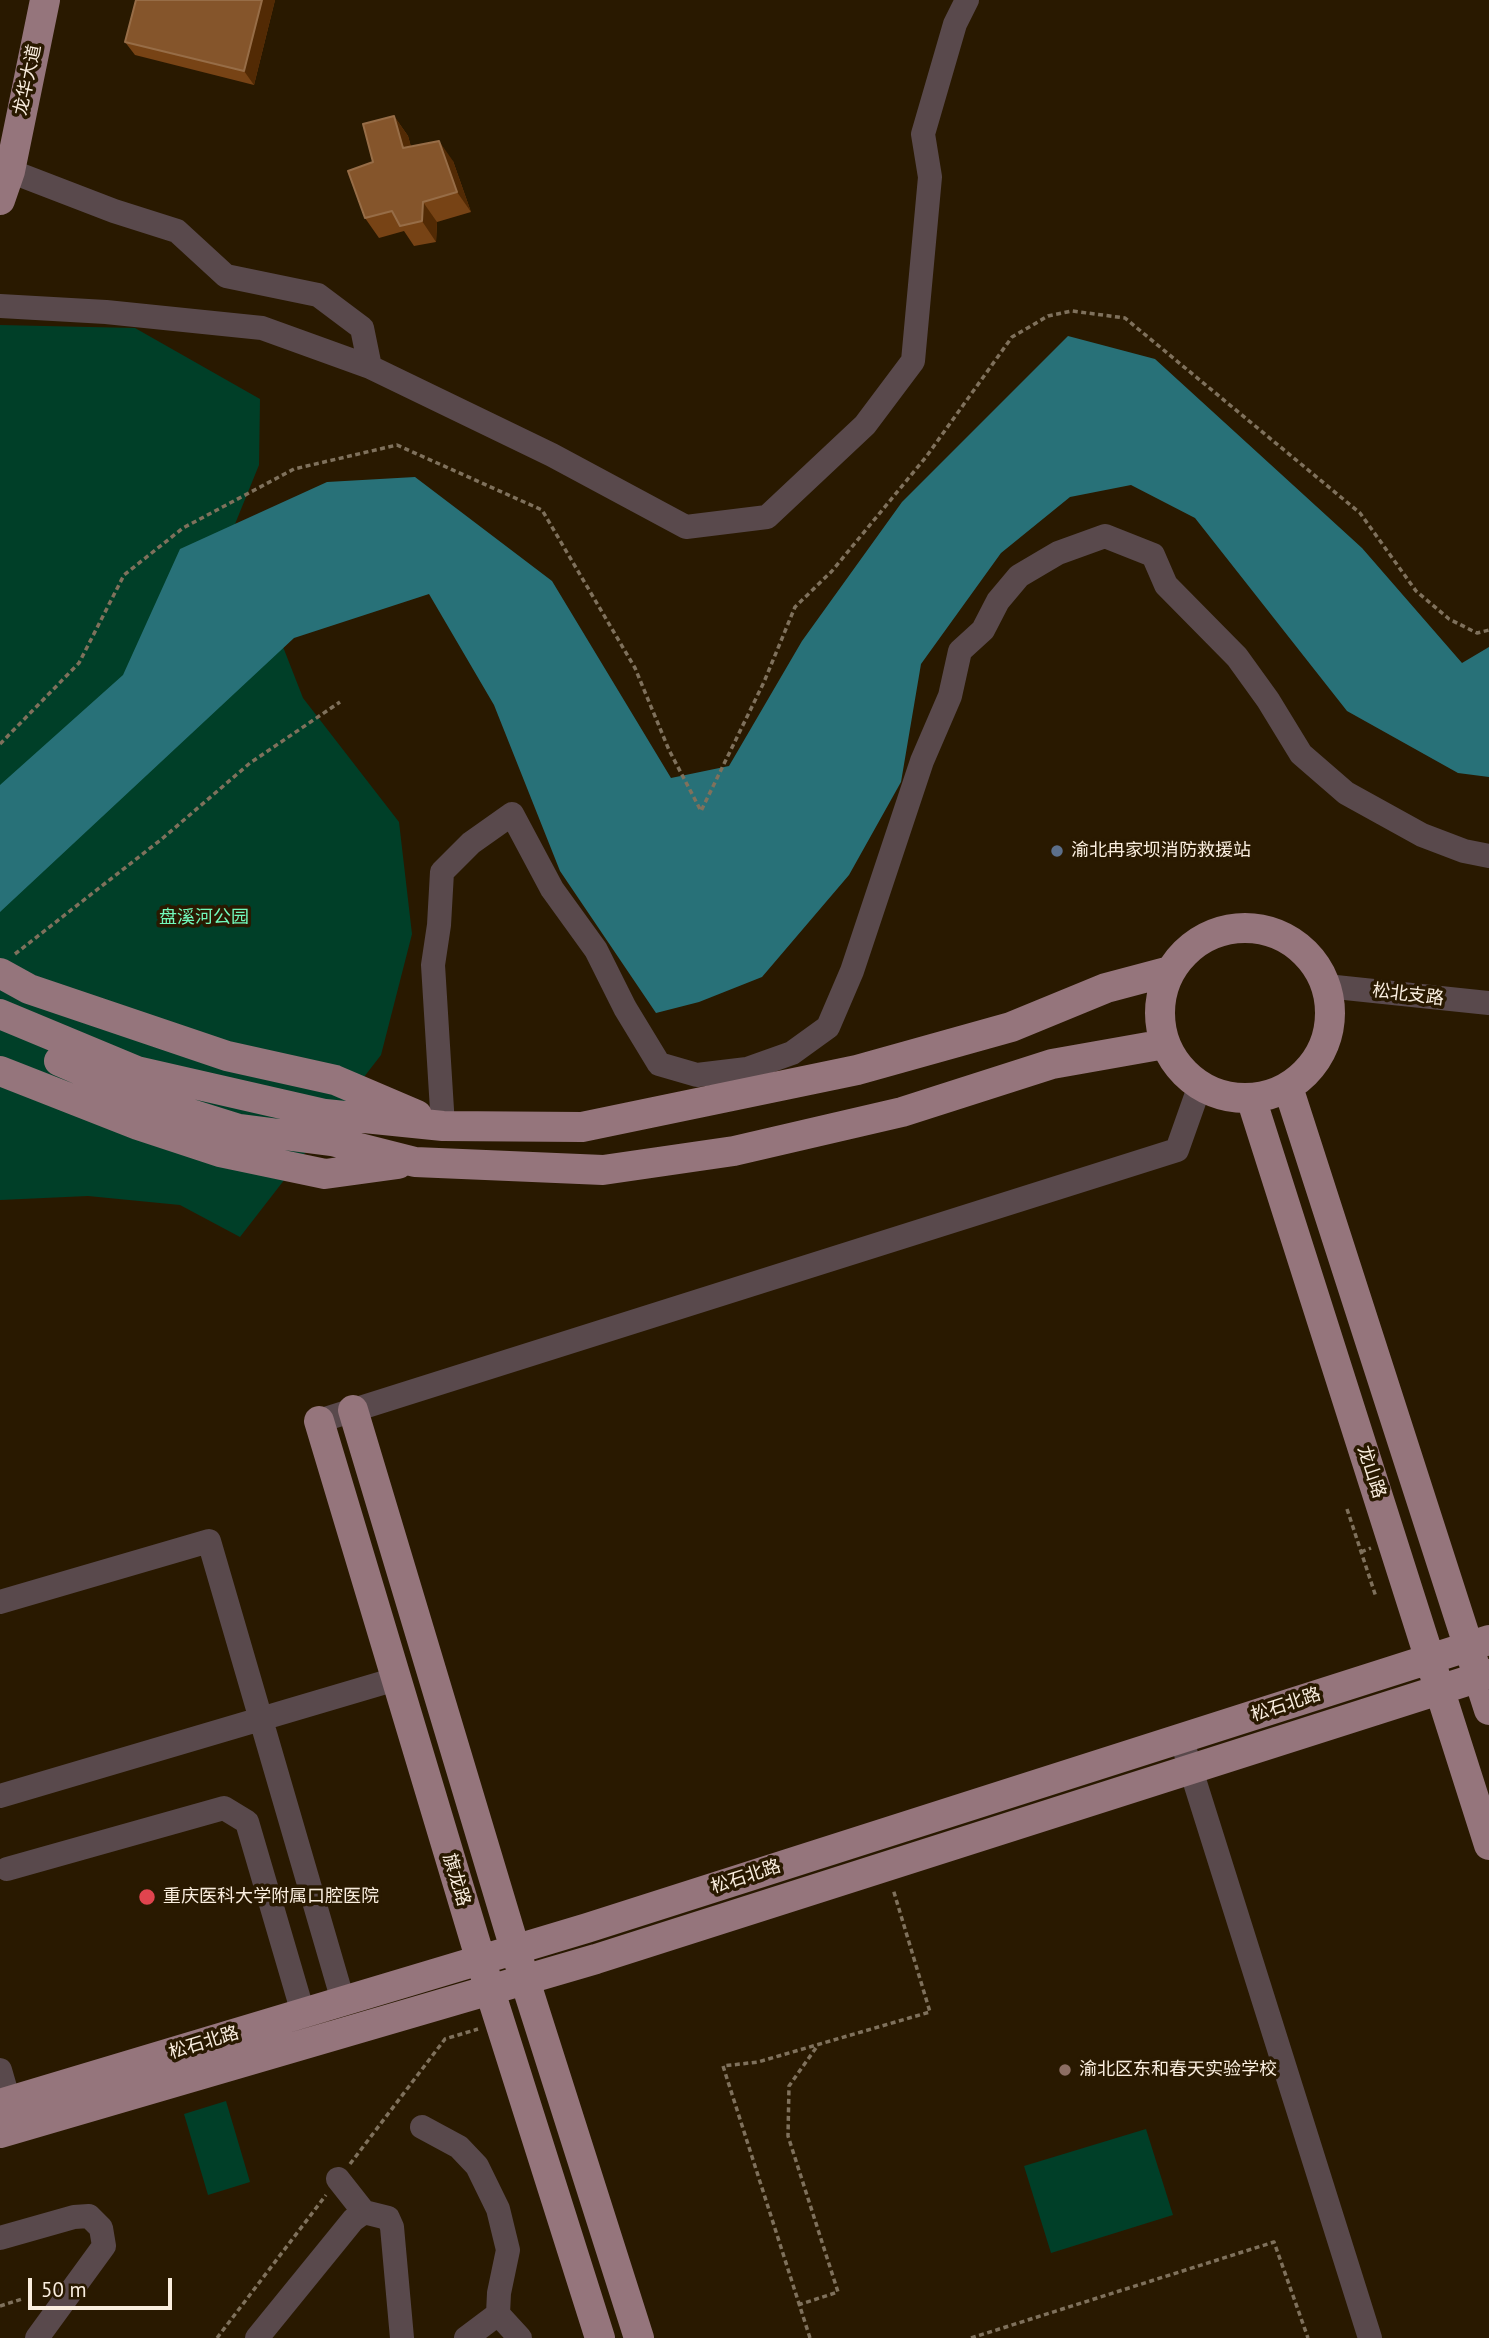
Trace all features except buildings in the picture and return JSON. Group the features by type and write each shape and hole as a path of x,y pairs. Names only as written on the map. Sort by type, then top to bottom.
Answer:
{"main road":[{"name":"龙华大道","path":"4,188 45,0"},
{"path":"1238,927 1267,929 1299,947 1313,960 1326,986 1331,1015 1325,1044 1310,1069 1288,1087 1269,1095 1251,1098 1224,1096 1200,1085 1179,1068 1165,1044 1160,1020 1161,995 1170,971 1187,949 1211,934 1238,927"},
{"path":"5,966 29,989 227,1056 335,1080 443,1126"},
{"path":"7,1028 136,1071 325,1114 443,1126 582,1127 857,1070 1011,1027 1106,988 1170,971"},
{"path":"7,1028 156,1102 239,1129 332,1141 415,1161 603,1170 734,1151 902,1112 1052,1064 1165,1044"},
{"path":"2,1071 138,1125 220,1152 325,1174 415,1161"},
{"path":"1288,1087 1480,1643 1489,1710"},
{"name":"龙山路","path":"1251,1098 1489,1846"},
{"path":"353,1410 515,1949 639,2338"},
{"name":"旗龙路","path":"318,1421 480,1960 600,2338"},
{"name":"松石北路","path":"5,2103 480,1960 1480,1643"},
{"name":"松石北路","path":"0,2133 526,1980 1484,1676"}],"street":[{"path":"0,306 106,312 262,328 370,367 552,455 686,527 767,517 865,425 913,361 930,177 923,134 955,24 967,0"},
{"path":"4,188 114,211 177,231 226,276 317,295 362,328 370,367"},
{"path":"443,1126 433,965 439,925 442,872 471,842 512,814 552,889 596,950 625,1008 659,1064 697,1075 747,1069 792,1053 828,1027 852,971 922,761 950,696 960,651 984,630 998,601 1019,576 1058,553 1105,536 1153,555 1166,585 1237,657 1268,700 1301,754 1346,793 1422,835 1464,851 1489,856"},
{"name":"松北支路","path":"1326,986 1489,1003"},
{"path":"318,1421 1177,1150 1200,1085"},
{"path":"0,1602 209,1541 343,2001"},
{"path":"0,1796 396,1679"},
{"path":"1181,1738 1370,2338"},
{"path":"7,1869 224,1808 247,1822 303,2013"},
{"path":"0,2070 5,2103"},
{"path":"422,2127 459,2147 477,2166 498,2209 508,2250 499,2293 498,2314 520,2338"},
{"path":"338,2179 364,2213 388,2218 392,2227 402,2338"},
{"path":"257,2338 352,2220 364,2213"},
{"path":"0,2238 74,2217 89,2216 101,2228 104,2246 37,2338"},
{"path":"466,2338 498,2314"}],"path":[{"path":"5,966 163,838 250,763 340,702"},
{"path":"1347,1509 1376,1597"},
{"path":"1361,1552 1372,1548"},
{"path":"810,2338 723,2066 758,2062 930,2012 886,1867"},
{"path":"798,2305 838,2292 788,2136 789,2086 819,2044"},
{"path":"971,2338 1274,2242 1308,2338"},
{"path":"0,2306 22,2299"}],"green space":[{"name":"盘溪河公园","path":"0,325 135,328 260,399 259,465 235,524 303,698 399,822 412,934 381,1055 240,1237 180,1205 88,1196 0,1200"},
{"path":"226,2101 250,2182 208,2195 184,2114"},
{"path":"1146,2129 1173,2215 1051,2253 1024,2166"}],"water":[{"path":"1068,336 1155,359 1362,548 1462,663 1489,647 1489,777 1458,773 1347,711 1195,518 1131,485 1070,497 1001,553 921,664 901,782 849,875 762,977 699,1002 656,1013 560,871 494,705 429,594 294,638 0,912 0,785 123,675 180,549 327,482 415,477 552,581 671,778 729,766 802,641 902,502"}],"place":[{"name":"渝北冉家坝消防救援站","path":"1057,851"},
{"name":"重庆医科大学附属口腔医院","path":"147,1897"},
{"name":"渝北区东和春天实验学校","path":"1065,2070"}]}
